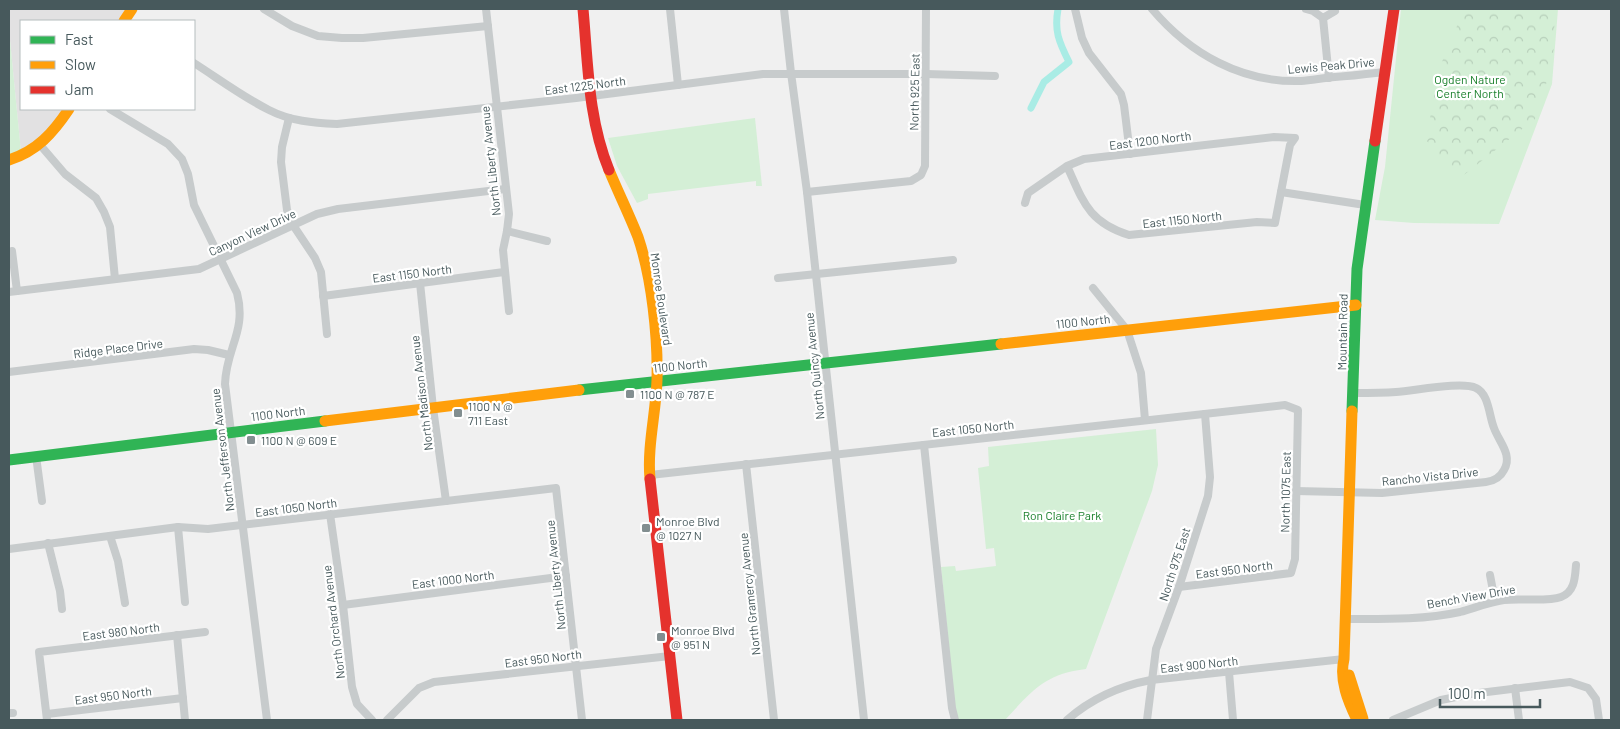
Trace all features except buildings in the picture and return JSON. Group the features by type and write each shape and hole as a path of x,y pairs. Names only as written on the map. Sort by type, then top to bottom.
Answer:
{"street":[{"path":"126,20 132,9"},
{"path":"264,9 292,26 318,36 342,38 363,38 488,26"},
{"name":"North Liberty Avenue","path":"486,9 508,214 503,250 509,311"},
{"name":"Monroe Boulevard","path":"583,9 592,96 602,151 636,228 646,267 657,381 649,455 650,475 677,720"},
{"path":"670,9 678,85"},
{"name":"North Quincy Avenue","path":"784,9 790,73 807,192 864,720"},
{"name":"North 925 East","path":"807,192 911,181 921,175 925,166 926,9"},
{"path":"1076,9 1082,38 1089,53 1120,94 1124,105 1130,154"},
{"name":"Lewis Peak Drive","path":"1152,9 1191,46 1219,64 1252,76 1302,81 1384,72"},
{"path":"1306,9 1313,11 1323,18 1330,78"},
{"name":"Mountain Road","path":"1357,720 1350,708 1345,690 1342,665 1346,619 1357,269 1394,9"},
{"path":"1323,18 1335,11"},
{"name":"East 1225 North","path":"195,64 270,111 289,118 314,123 337,124 496,108 763,74 995,76"},
{"path":"9,160 41,146 60,124 68,110"},
{"name":"North Jefferson Avenue","path":"112,110 168,144 182,159 188,174 194,205 237,293 241,319 225,371 225,384 267,720"},
{"path":"289,118 282,147 281,162 287,210 293,225 315,258 321,272 327,334"},
{"name":"East 1200 North","path":"1025,203 1028,193 1067,166 1084,159 1274,137 1295,138 1290,145 1281,192"},
{"path":"41,146 65,174 96,198 104,212 110,227 115,279"},
{"name":"East 1150 North","path":"1067,166 1091,213 1115,230 1129,234 1256,222 1275,223 1281,192"},
{"name":"Canyon View Drive","path":"13,292 199,269 317,214 338,209 505,189"},
{"path":"1281,192 1365,205"},
{"path":"507,231 547,241"},
{"path":"12,251 13,292"},
{"path":"778,278 953,260"},
{"name":"East 1150 North","path":"323,296 504,272"},
{"name":"North Madison Avenue","path":"420,283 433,408 446,501"},
{"path":"1093,288 1127,330 1141,373 1145,420"},
{"name":"1100 North","path":"9,460 657,381 1356,305"},
{"name":"Ridge Place Drive","path":"9,372 194,349 229,355"},
{"name":"Rancho Vista Drive","path":"1350,493 1382,493 1492,481 1502,474 1507,463 1506,452 1494,429 1486,400 1477,388 1466,385 1394,392 1354,393"},
{"name":"East 1050 North","path":"650,475 1284,405 1298,410"},
{"name":"North 1075 East","path":"1291,574 1295,559 1298,410"},
{"name":"North 975 East","path":"1147,720 1156,649 1179,587 1208,496 1210,477 1205,414"},
{"path":"924,445 952,708 955,720"},
{"path":"36,456 42,501"},
{"name":"North Gramercy Avenue","path":"746,464 774,720"},
{"name":"North Liberty Avenue","path":"556,488 582,720"},
{"name":"East 1050 North","path":"9,548 178,527 208,529 556,488"},
{"path":"1296,491 1350,493"},
{"name":"North Orchard Avenue","path":"330,514 343,604 352,687 357,704 372,720"},
{"path":"178,527 185,602"},
{"path":"110,536 118,561 125,603"},
{"path":"48,544 60,591 62,608"},
{"name":"Bench View Drive","path":"1346,619 1390,619 1432,615 1459,612 1495,601 1563,597 1570,591 1575,581 1576,565"},
{"name":"East 950 North","path":"1179,587 1291,574"},
{"path":"1490,575 1495,601"},
{"name":"East 1000 North","path":"343,604 566,576"},
{"name":"East 980 North","path":"47,717 40,652 204,632"},
{"path":"176,635 185,720"},
{"name":"East 950 North","path":"386,720 419,688 434,682 670,656"},
{"name":"Mountain Road","path":"1344,659 1348,664 1350,681 1364,720"},
{"name":"East 900 North","path":"1067,720 1080,709 1103,695 1129,685 1152,680 1344,659"},
{"path":"1229,672 1233,720"},
{"path":"1393,720 1441,700 1470,694 1570,682 1588,688 1596,699 1599,720"},
{"path":"1515,688 1519,720"},
{"name":"East 950 North","path":"47,717 183,698"}],"shaded area":[{"path":"9,9 127,9 120,20 20,20 20,110 64,110 46,137 21,152 9,30"}],"green space":[{"name":"Ogden Nature Center North","path":"1401,9 1558,9 1552,84 1499,224 1414,223 1375,220 1385,167"},
{"path":"1461,9 1555,9 1553,62 1535,119 1460,178 1426,140 1439,69 1462,14"},
{"path":"9,30 21,152 9,158"},
{"path":"755,118 762,186 756,186 756,181 648,194 648,199 637,203 617,166 608,138"},
{"name":"Ron Claire Park","path":"1156,429 1158,465 1152,491 1086,669 1072,671 1049,680 1031,692 1005,720 958,720 955,709 941,567 955,566 956,571 996,566 994,548 986,549 978,468 989,466 988,447"}],"waterway":[{"path":"1031,108 1044,82 1069,62 1058,36 1058,9"}],"traffic: fast":[{"path":"1352,411 1357,269 1375,141"},
{"path":"579,390 1001,344"},
{"path":"9,460 325,421"}],"traffic: slow":[{"path":"125,20 132,9"},
{"path":"9,160 28,152 44,140 68,110"},
{"path":"609,170 638,237 647,271 653,308 657,380 649,467 650,479"},
{"path":"1001,344 1356,305"},
{"path":"325,421 579,390"},
{"path":"1352,411 1343,675 1348,698 1357,720"},
{"path":"1349,675 1363,719"}],"traffic: jam":[{"path":"583,9 593,111 602,151 609,170"},
{"path":"1375,141 1394,9"},
{"path":"650,479 677,720"}],"place":[{"name":"1100 N @ 787 E","path":"630,394"},
{"name":"1100 N @ 711 East","path":"458,413"},
{"name":"1100 N @ 609 E","path":"251,440"},
{"name":"Monroe Blvd @ 1027 N","path":"646,528"},
{"name":"Monroe Blvd @ 951 N","path":"661,637"}]}
